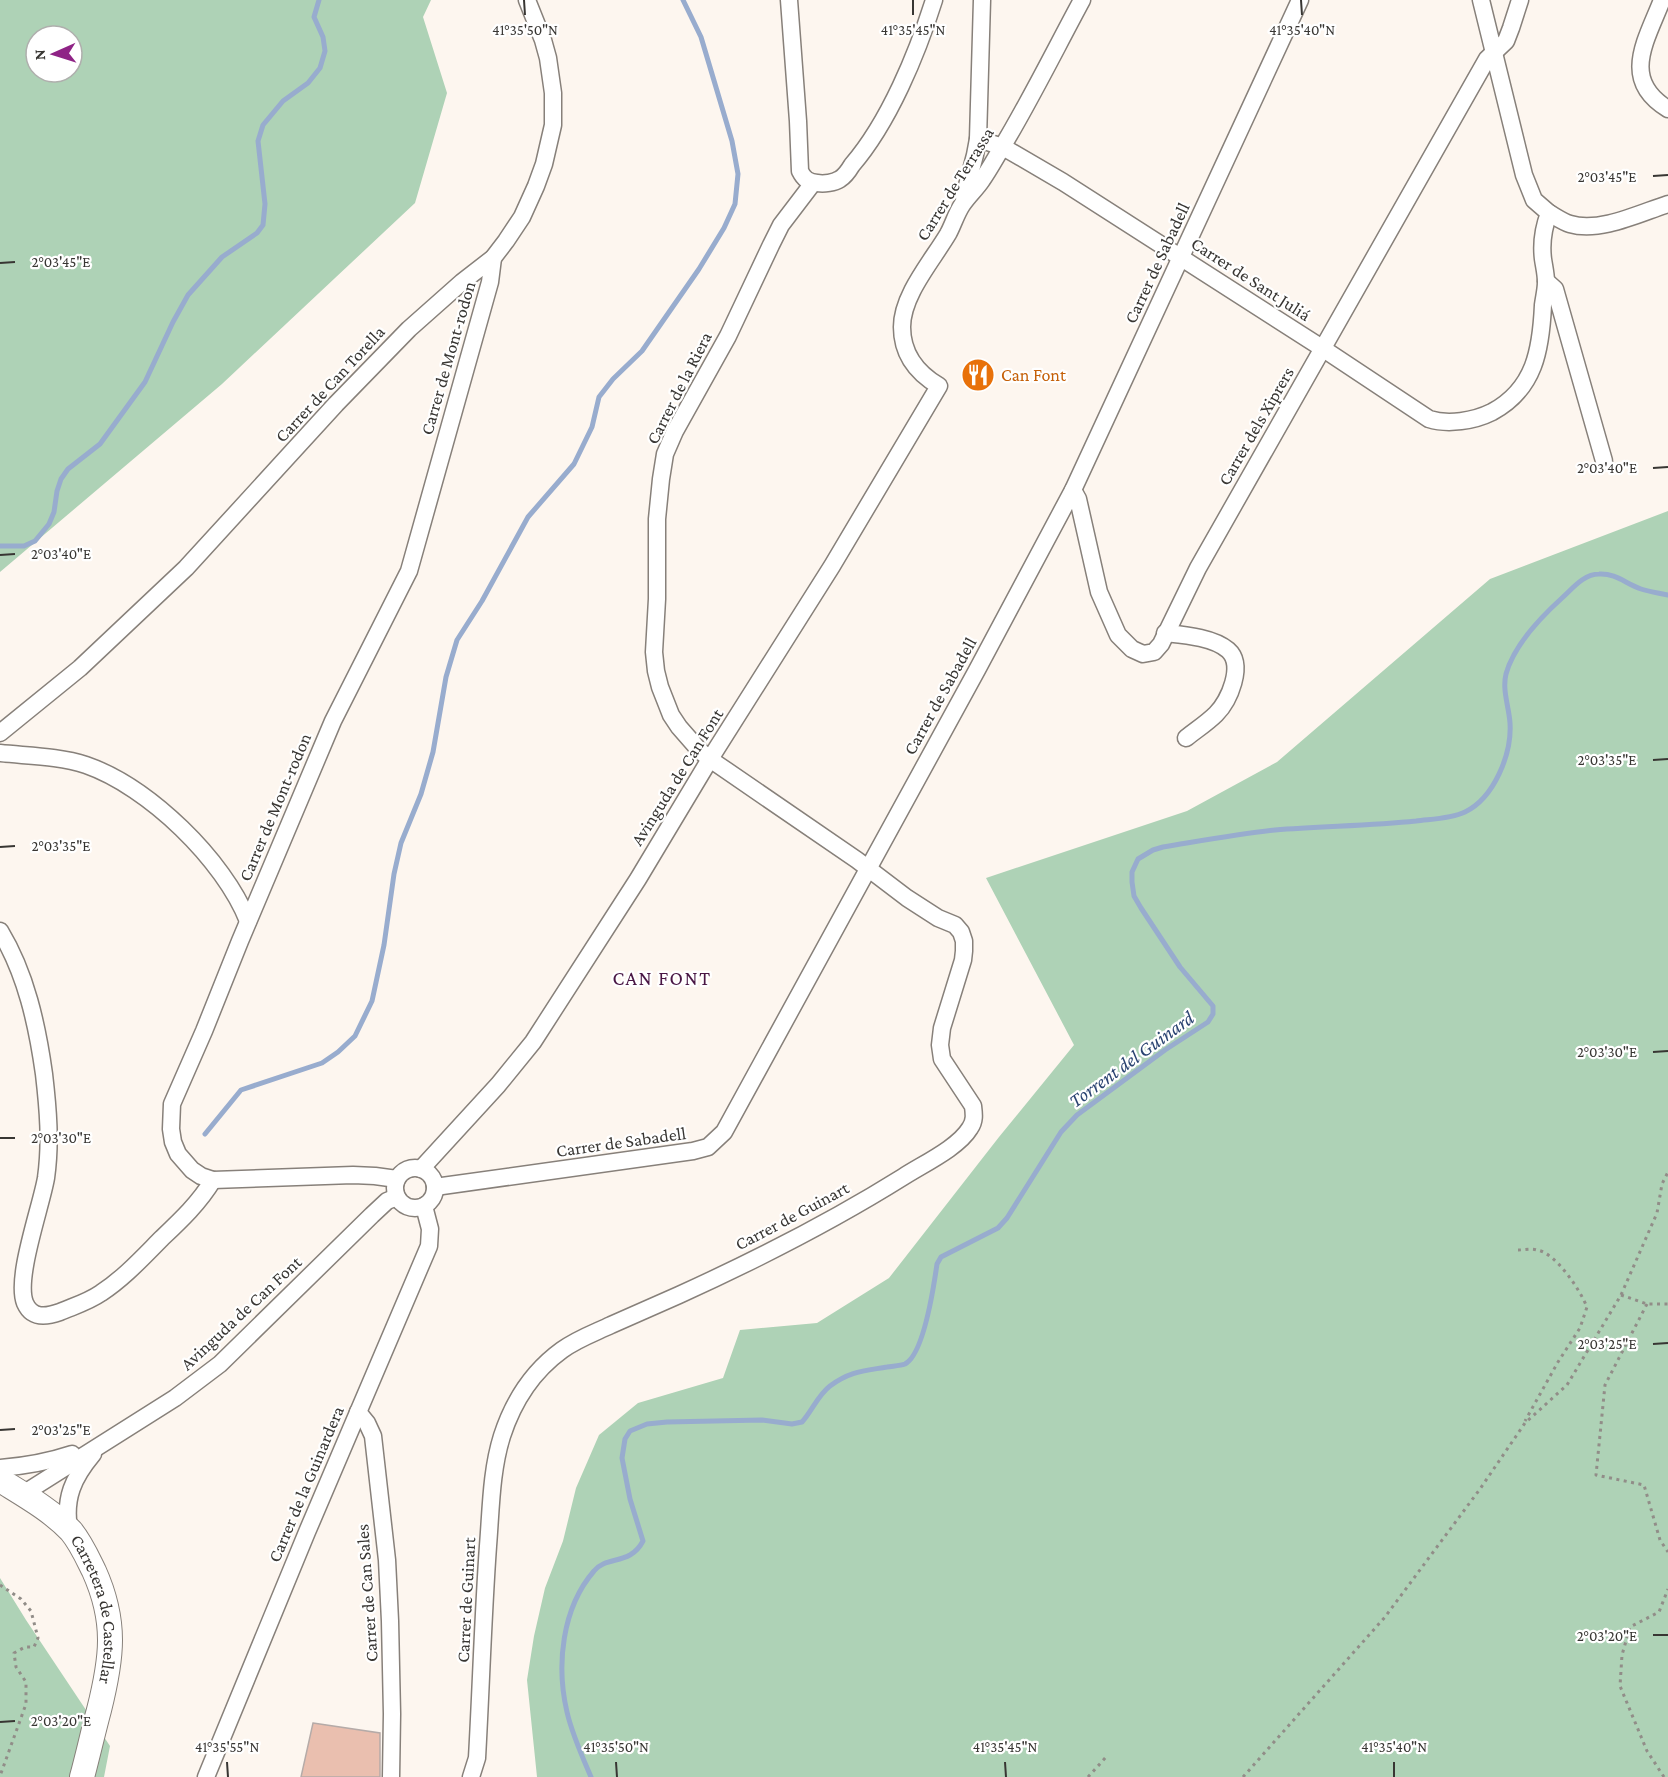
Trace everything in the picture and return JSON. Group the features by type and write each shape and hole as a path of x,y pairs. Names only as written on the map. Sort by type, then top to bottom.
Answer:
{"street":[{"name":"Carrer de Can Torella","path":"0,733 80,668 186,568 336,404 409,329 493,258 522,218 544,164 553,125 553,93 548,58 527,0"},
{"path":"789,0 800,171 804,178 813,183 830,183 839,179 871,141 910,64 934,0"},
{"path":"961,206 978,139 982,0"},
{"name":"Carrer de Terrassa","path":"939,386 920,373 908,355 903,339 904,313 912,294 948,234 961,206 1003,147 1082,0"},
{"name":"Carrer de Sabadell","path":"435,1187 693,1152 717,1140 731,1120 1073,490 1300,0"},
{"path":"1481,0 1524,176 1534,200 1549,213 1570,224 1593,226 1607,224 1668,204"},
{"name":"Carrer dels Xiprers","path":"1073,490 1078,499 1099,592 1118,635 1132,649 1143,654 1154,652 1161,644 1198,568 1487,59 1506,41 1520,0"},
{"path":"1662,0 1643,53 1640,72 1646,90 1653,99 1668,109"},
{"name":"Carrer de Sant Juliá","path":"978,139 1003,147 1063,182 1429,419 1446,422 1488,414 1502,406 1518,391 1532,370 1539,351 1546,281"},
{"name":"Carrer de la Riera","path":"710,759 688,738 671,715 656,671 654,652 657,599 657,519 665,454 675,431 723,344 781,225 813,183"},
{"path":"1549,213 1542,244 1546,281 1555,289 1604,460"},
{"name":"Carrer de Mont-rodon","path":"213,1180 192,1170 178,1154 171,1130 172,1104 333,721 409,571 490,282 493,258"},
{"name":"Avinguda de Can Font","path":"421,1169 498,1085 533,1042 638,879 710,759 832,566 939,386"},
{"path":"1165,633 1210,641 1228,650 1235,663 1234,682 1224,705 1186,738"},
{"path":"0,753 58,759 85,765 128,786 168,816 194,842 224,876 240,902 248,921"},
{"name":"Carrer de Guinart","path":"471,1777 477,1758 485,1589 495,1464 502,1434 526,1386 536,1373 576,1341 814,1230 945,1150 963,1137 973,1122 973,1106 942,1059 940,1052 942,1028 963,960 964,941 961,932 955,925 938,918 907,898 868,868 710,759"},
{"path":"0,931 13,955 32,1006 38,1032 47,1101 49,1152 23,1276 23,1296 30,1311 36,1315 52,1315 102,1293 144,1256 199,1201 213,1180 353,1175 397,1179"},
{"path":"410,1168 421,1169 430,1174 435,1182 435,1192 432,1200 424,1206 410,1208 397,1197 395,1188 397,1179 402,1172 410,1168"},
{"name":"Avinguda de Can Font","path":"23,1494 175,1398 220,1364 372,1215 387,1201 397,1197"},
{"name":"Carrer de la Guinardera","path":"206,1777 429,1246 430,1229 424,1206"},
{"name":"Carrer de Can Sales","path":"358,1412 374,1436 387,1560 392,1673 391,1777"},
{"name":"Avinguda de Can Font","path":"0,1467 51,1461 101,1444"},
{"name":"Avinguda de Can Font","path":"69,1529 66,1512 72,1485 85,1463 101,1444"},
{"name":"Carretera de Castellar","path":"0,1480 23,1494 69,1529 78,1540 97,1578 106,1606 111,1641 108,1674 82,1777"}],"path":[{"path":"1525,1423 1567,1385 1622,1295 1658,1213 1662,1184 1668,1172"},
{"path":"1243,1777 1385,1617 1480,1489 1525,1423 1533,1405 1580,1328 1587,1307 1581,1295 1550,1254 1537,1249 1518,1250"},
{"path":"1622,1295 1647,1304 1668,1304"},
{"path":"1647,1304 1605,1385 1596,1475 1644,1485 1660,1540 1668,1552"},
{"path":"0,1585 21,1599 31,1611 38,1638 34,1647 25,1647 14,1653 16,1667 26,1682 26,1704 0,1776"},
{"path":"1664,1777 1647,1750 1620,1686 1622,1655 1630,1627 1659,1612 1668,1589"},
{"path":"1088,1777 1107,1756"}],"green space":[{"path":"0,0 431,0 423,17 447,93 415,203 222,384 0,572"},
{"path":"1668,511 1668,1777 537,1777 527,1680 534,1636 545,1588 563,1541 576,1488 599,1435 638,1403 723,1378 740,1330 817,1323 889,1278 1074,1045 986,878 1187,811 1277,762 1490,579"},
{"path":"0,1578 110,1746 104,1777 0,1777"}],"building":[{"path":"313,1723 380,1733 380,1777 301,1777"}],"waterway":[{"path":"0,546 24,546 35,541 49,524 61,479 68,469 100,444 145,382 188,295 222,257 257,233 263,225 265,204 258,141 263,125 283,101 308,83 320,68 325,51 323,37 314,17 319,0"},
{"path":"205,1134 241,1090 322,1063 355,1036 372,1001 401,843 421,794 433,752 446,677 457,640 482,601 528,517 574,464 592,427 599,397 613,379 642,351 699,269 724,228 735,204 738,174 732,141 701,37 683,0"},
{"name":"Torrent del Guinard","path":"591,1777 574,1737 567,1712 562,1656 568,1619 583,1586 599,1566 632,1554 643,1541 630,1499 622,1458 625,1439 630,1431 647,1424 667,1422 762,1420 792,1424 802,1422 822,1394 837,1381 857,1372 903,1365 912,1358 923,1334 937,1264 941,1257 998,1228 1007,1218 1061,1132 1077,1115 1165,1050 1208,1022 1213,1014 1213,1006 1180,967 1134,896 1132,872 1138,859 1163,847 1247,834 1275,830 1416,821 1465,812 1485,797 1493,786 1504,761 1510,735 1506,674 1515,653 1529,632 1579,582 1588,576 1611,575 1641,589 1668,595"}],"place":[{"name":"Can Font","path":"978,375"}],"district":[{"name":"CAN FONT","path":"662,978"}]}
